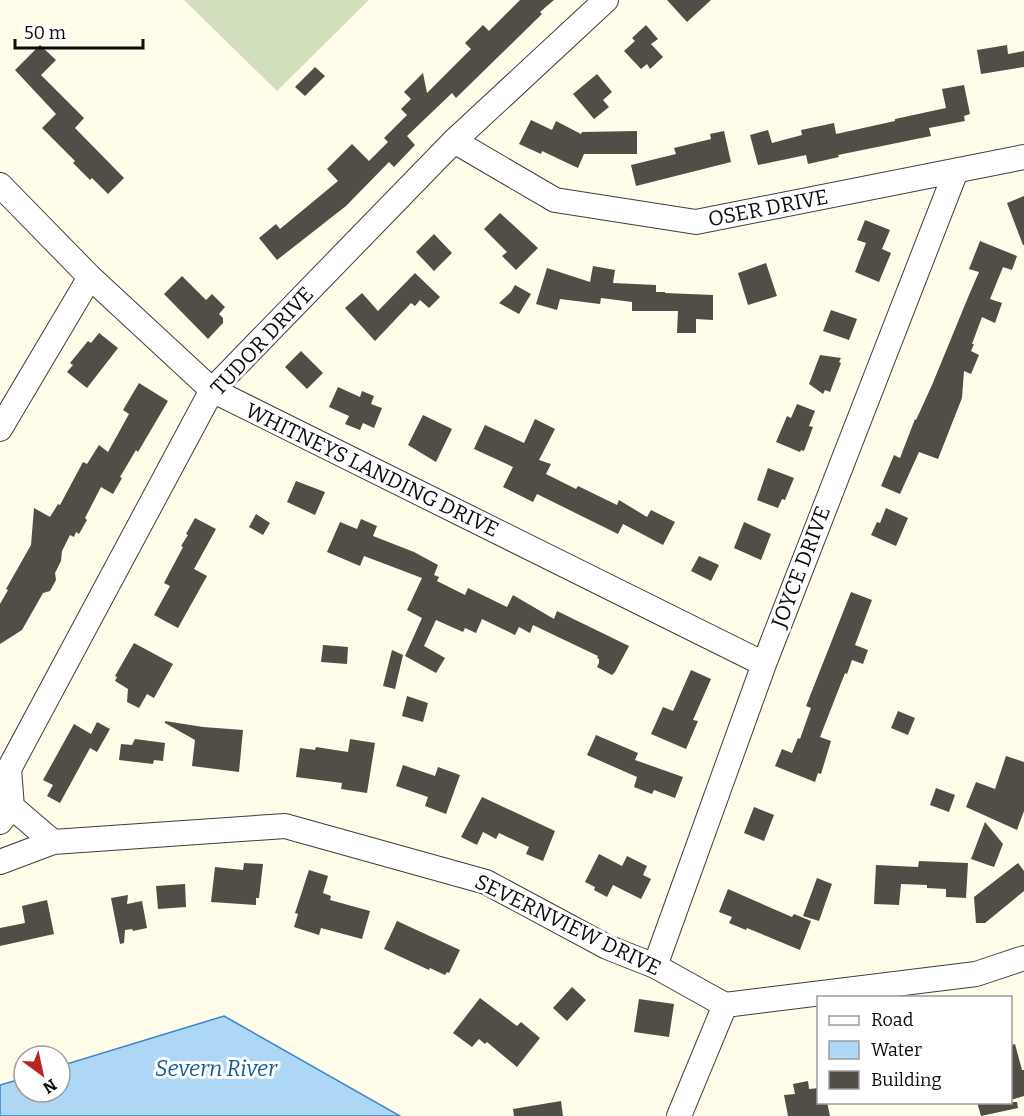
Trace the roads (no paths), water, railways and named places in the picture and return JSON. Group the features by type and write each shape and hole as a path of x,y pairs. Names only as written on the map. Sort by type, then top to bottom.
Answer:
{"street":[{"name":"TUDOR DRIVE","path":"6,814 9,769 212,390 454,141 606,0"},
{"name":"OSER DRIVE","path":"454,141 555,200 696,222 1024,158"},
{"name":"JOYCE DRIVE","path":"655,966 764,664 956,171"},
{"name":"WHITNEYS LANDING DRIVE","path":"0,185 90,277 212,390 764,664"},
{"path":"0,429 90,277"},
{"path":"6,814 52,842"},
{"name":"SEVERNVIEW DRIVE","path":"0,862 52,842 285,826 486,882 607,947 655,966 725,1005"},
{"path":"679,1116 725,1005 976,974 1024,958"}],"water":[{"name":"Severn River","path":"224,1016 400,1116 0,1116 0,1085 12,1082 12,1104 72,1104 72,1062"}]}
